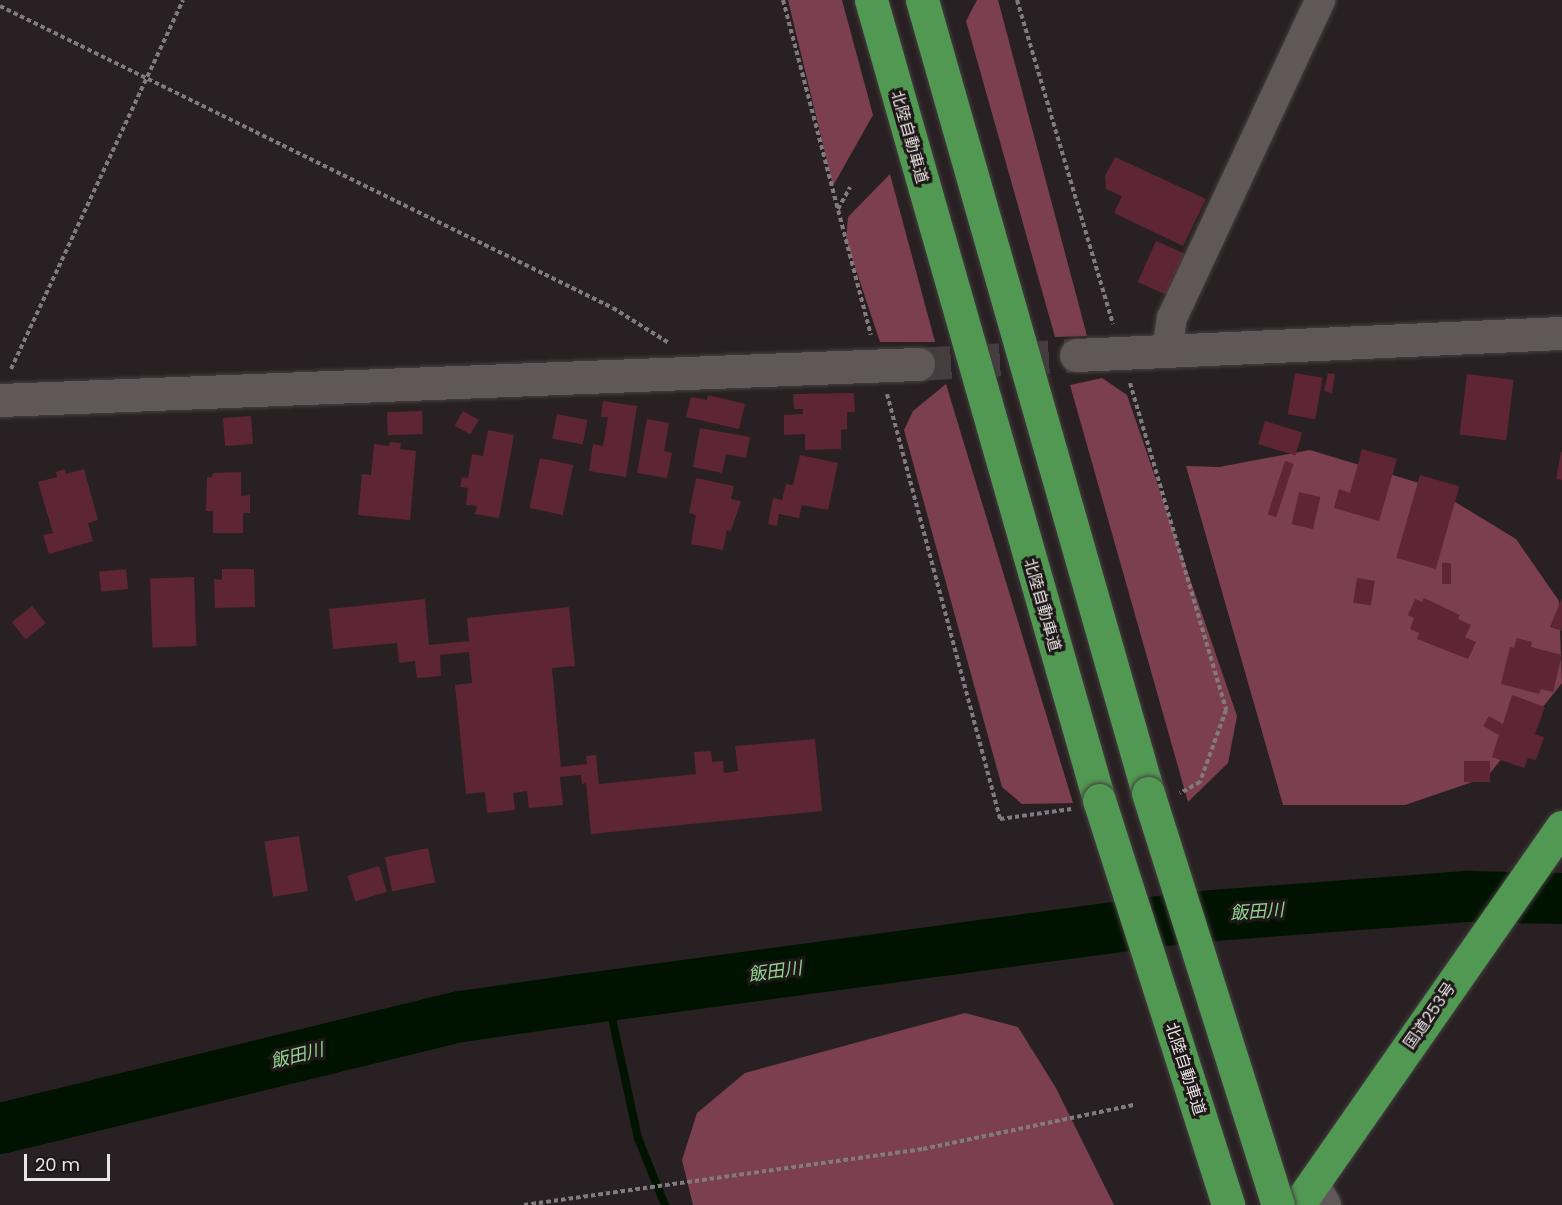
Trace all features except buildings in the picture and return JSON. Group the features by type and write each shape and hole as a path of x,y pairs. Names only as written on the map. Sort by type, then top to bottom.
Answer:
{"highway":[{"name":"北陸自動車道","path":"871,0 1099,800 1228,1205"},
{"path":"922,0 1148,793 1278,1205"},
{"name":"国道253号","path":"1313,1198 1380,1086 1562,827"}],"street":[{"path":"1167,352 1172,318 1320,0"},
{"path":"1076,355 1562,333"},
{"path":"5,385 716,372 918,364"}],"path":[{"path":"5,385 145,76 183,0"},
{"path":"783,0 879,366"},
{"path":"1017,0 1122,353"},
{"path":"0,6 613,308 716,372"},
{"path":"837,210 850,187"},
{"path":"524,1205 923,1149 1133,1105"}],"shaded area":[{"path":"788,0 842,0 873,115 833,186"},
{"path":"977,0 998,0 1087,336 1055,337 966,21"},
{"path":"890,174 935,342 880,342 846,240 848,217"},
{"path":"1102,378 1127,395 1237,716 1228,763 1188,802 1070,385"},
{"path":"946,384 1073,803 1022,804 1002,787 904,430 913,411"},
{"path":"1310,450 1429,486 1516,539 1559,601 1562,683 1487,777 1405,805 1283,805 1186,466 1219,467"},
{"path":"965,1013 1018,1027 1056,1088 1114,1205 693,1205 682,1160 697,1113 745,1073"}],"waterway":[{"name":"飯田川","path":"0,1128 461,1016 1187,917 1469,896 1562,898"},
{"path":"607,995 638,1138 665,1205"}],"tunnel":[{"path":"918,364 1076,355"}]}
